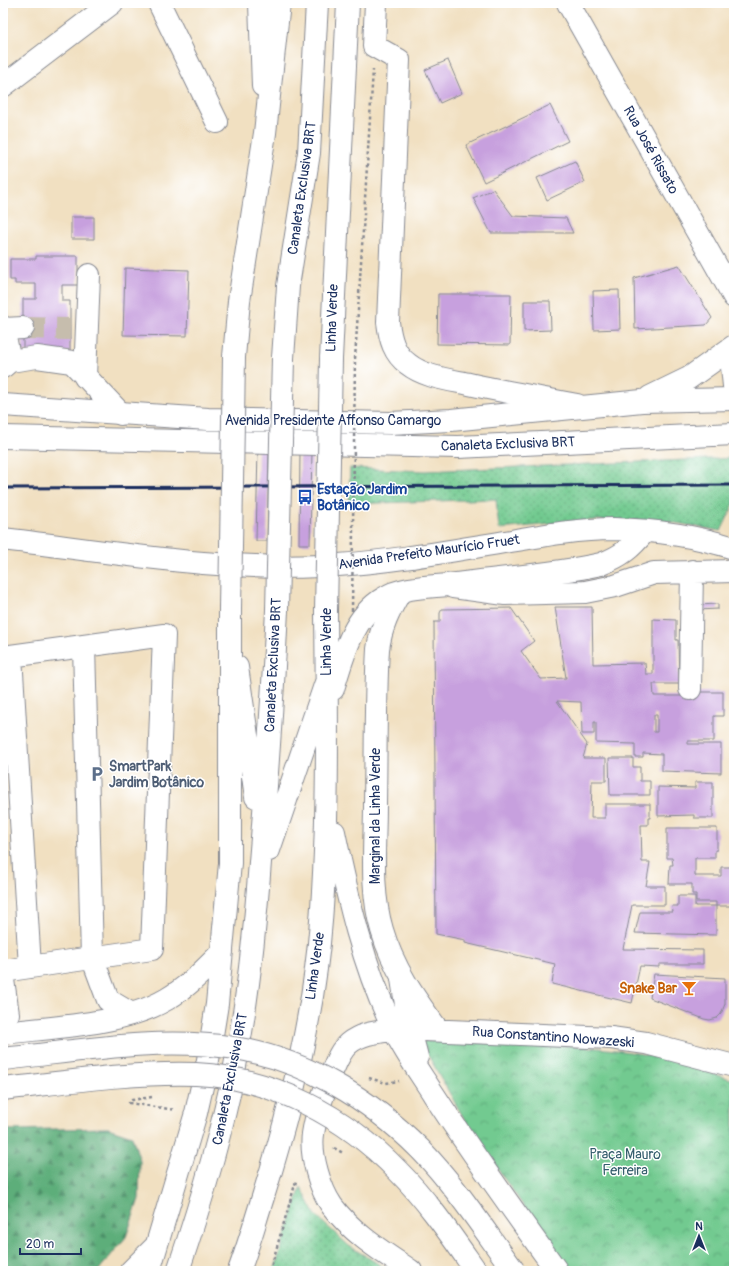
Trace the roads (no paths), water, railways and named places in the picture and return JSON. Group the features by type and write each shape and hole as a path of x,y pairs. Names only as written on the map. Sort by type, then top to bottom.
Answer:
{"main road":[{"path":"3,86 112,3"},
{"path":"159,3 217,122"},
{"path":"260,3 265,134"},
{"path":"149,1271 196,1113 208,1060 217,1004 230,863 230,614 234,357 239,301 265,134 279,3"},
{"name":"Canaleta Exclusiva BRT","path":"178,1271 205,1191 236,1065 259,881 277,610 283,358 288,286 309,153 317,3"},
{"name":"Linha Verde","path":"239,1271 276,1156 300,1057 308,1015 321,922 324,866 327,709 326,610 331,359 348,3"},
{"path":"376,3 374,46 398,60 388,322 390,340 398,354 409,365 448,380 586,406"},
{"name":"Rua José Rissato","path":"568,3 734,297"},
{"path":"85,377 78,329 89,275"},
{"path":"10,328 6,364 37,357 72,362 121,414"},
{"path":"642,401 689,378 734,346"},
{"path":"734,361 732,367 734,386"},
{"path":"483,387 487,400 483,417"},
{"name":"Avenida Presidente Affonso Camargo","path":"4,405 208,419 390,423 483,417 642,401 734,399"},
{"name":"Canaleta Exclusiva BRT","path":"3,437 458,447 734,434"},
{"name":"Avenida Prefeito Maurício Fruet","path":"3,539 166,559 292,566 374,562 583,531 613,529 645,531 693,538 734,548"},
{"path":"327,709 341,663 358,624 370,609 385,597 400,592 601,564 616,558 630,548 645,531"},
{"path":"690,689 692,571"},
{"path":"441,586 505,594 592,591 615,586 654,573 734,571"},
{"name":"Marginal da Linha Verde","path":"400,592 386,617 380,632 378,649 374,868 377,907 390,955 402,979 418,1004 438,1030"},
{"name":"Canaleta Exclusiva BRT","path":"230,614 262,838"},
{"path":"3,971 152,949 164,635 7,657 30,967"},
{"path":"84,646 92,957 108,1000 130,1013"},
{"name":"Canaleta Exclusiva BRT","path":"259,881 327,682"},
{"path":"325,794 352,914 376,990 402,1030 422,1075 472,1151 557,1271"},
{"path":"3,1033 104,1020 130,1013 166,1000 190,984 222,952"},
{"path":"402,979 402,1030"},
{"path":"3,980 8,1014 3,1023"},
{"name":"Rua Constantino Nowazeski","path":"411,1271 361,1237 332,1206 321,1187 314,1154 313,1135 323,1094 339,1055 347,1045 359,1036 402,1030 438,1030 611,1038 646,1043 734,1066"},
{"path":"3,1059 131,1046 188,1044 235,1048 264,1054 314,1073 341,1087 369,1105 395,1126 445,1177 514,1271"},
{"path":"3,1089 90,1079 164,1074 197,1074 224,1077 274,1090 303,1102 352,1131 377,1150 404,1177 437,1217 476,1271"},
{"path":"131,1271 158,1244"}],"tunnel":[{"path":"23,328 70,329"}],"railway":[{"path":"3,488 734,485"}],"place":[{"name":"Estação Jardim Botânico","path":"305,497"},
{"name":"SmartPark Jardim Botânico","path":"97,774"},
{"name":"Snake Bar","path":"689,988"}],"park label":[{"name":"Praça Mauro Ferreira","path":"625,1162"}]}
